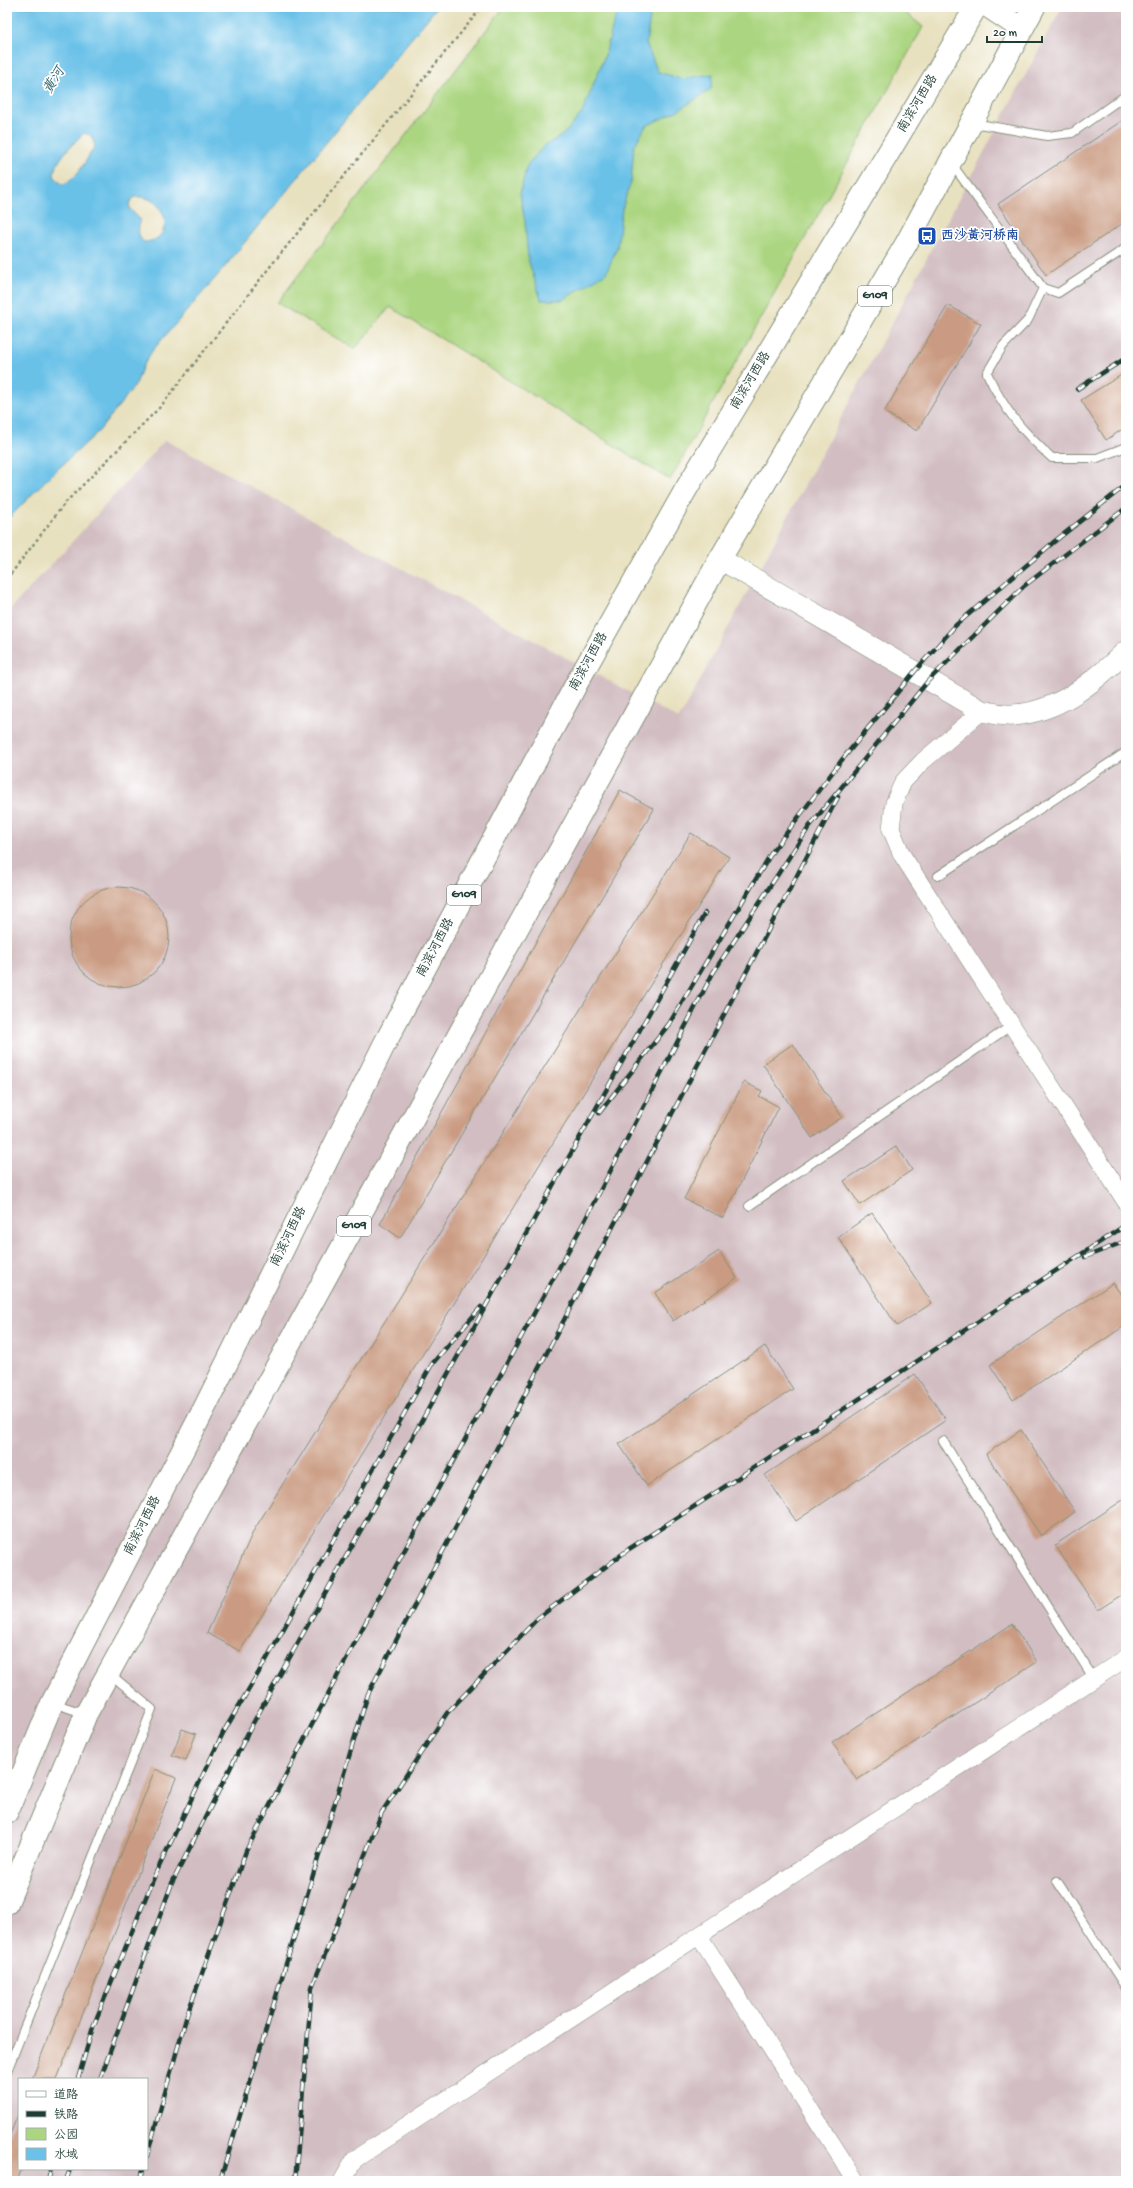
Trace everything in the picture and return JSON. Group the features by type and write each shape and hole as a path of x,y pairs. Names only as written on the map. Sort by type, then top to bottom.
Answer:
{"highway":[{"name":"南滨河西路","path":"7,1812 15,1773 203,1411 385,1043 580,679 685,491 976,7"},
{"path":"989,7 1022,29 1034,7"},
{"name":"G109","path":"7,1903 86,1714 720,559 906,244 1022,29"}],"street":[{"path":"720,559 982,711 1012,715 1048,708 1072,695 1099,677 1126,651"},
{"path":"982,711 923,761 903,782 894,803 891,829 902,855 1126,1202"},
{"path":"342,2181 356,2159 1126,1658"},
{"path":"699,1936 856,2181"}],"lane":[{"path":"972,123 1047,136 1072,133 1126,95"},
{"path":"950,162 1043,288 1058,292 1126,248"},
{"path":"1043,288 1028,320 1003,346 987,373 997,395 1025,434 1052,458 1097,458 1126,447"},
{"path":"938,876 1126,752"},
{"path":"748,1206 1012,1025"},
{"path":"943,1441 1094,1678"},
{"path":"7,2071 152,1709 109,1673"},
{"path":"52,1703 86,1714"},
{"path":"1057,1881 1126,1988"}],"path":[{"path":"7,578 65,503 161,406 273,263 482,7"}],"shaded area":[{"path":"1062,7 1126,7 1126,2181 7,2181 7,613 165,440 679,719"}],"green space":[{"path":"504,7 899,7 923,27 670,480 390,307 355,349 277,303"}],"water":[{"name":"黄河","path":"7,7 437,7 218,275 152,351 142,368 136,384 99,431 45,481 7,520","holes":["84,133 91,135 95,146 85,163 72,179 62,184 54,176 55,170 61,158","135,197 146,198 155,203 161,210 164,218 164,227 161,234 154,240 144,242 141,240 139,232 140,219 130,209 129,203"]},
{"path":"618,7 645,7 650,18 646,43 658,72 682,79 713,74 711,89 679,110 646,126 634,146 631,182 622,209 617,248 606,273 562,300 541,300 528,259 525,222 520,193 527,165 544,146 564,134 582,113 605,55"}],"building":[{"path":"1126,118 1126,221 1046,275 998,204"},
{"path":"948,305 981,324 917,431 884,412"},
{"path":"1126,372 1126,427 1106,440 1081,400"},
{"path":"620,790 654,809 400,1238 380,1224"},
{"path":"691,833 729,857 240,1651 207,1633 254,1530"},
{"path":"119,887 138,891 154,902 165,918 169,937 165,956 154,972 138,983 119,987 100,983 84,972 73,956 69,937 73,918 84,902 100,891"},
{"path":"793,1044 842,1117 812,1138 763,1064"},
{"path":"744,1082 762,1091 759,1096 779,1107 723,1218 684,1199"},
{"path":"897,1146 912,1170 860,1205 844,1181"},
{"path":"872,1213 932,1303 897,1326 838,1237"},
{"path":"719,1251 737,1278 673,1321 655,1293"},
{"path":"1113,1283 1126,1302 1126,1325 1013,1400 990,1365"},
{"path":"765,1346 793,1389 647,1486 619,1444"},
{"path":"915,1374 946,1420 796,1521 765,1475"},
{"path":"1021,1430 1075,1512 1041,1536 986,1454"},
{"path":"1126,1498 1126,1592 1098,1610 1055,1545"},
{"path":"1012,1624 1037,1662 857,1780 832,1742"},
{"path":"182,1729 196,1734 186,1760 172,1755"},
{"path":"155,1769 176,1778 57,2078 32,2078"},
{"path":"18,2114 18,2170 22,2170 17,2181 7,2181 7,2142"}],"railway":[{"path":"1077,389 1126,358"},
{"path":"599,1113 669,1024 772,852 841,761 915,671 956,625 1055,541 1126,485"},
{"path":"148,2152 187,2015 246,1851 374,1606 584,1222 713,973 809,827 928,681 1024,586 1126,508"},
{"path":"220,2181 368,1694 838,797"},
{"path":"100,2078 172,1883 252,1725 705,913"},
{"path":"295,2181 312,1987 382,1812 447,1713 538,1618 629,1549 1126,1225"},
{"path":"1085,1257 1126,1241"},
{"path":"78,2078 93,2027 155,1875 223,1733 266,1660 432,1364 481,1307"},
{"path":"48,2181 51,2170"},
{"path":"66,2181 70,2170"},
{"path":"141,2181 143,2170"}],"place":[{"name":"西沙黄河桥南","path":"927,236"}]}
